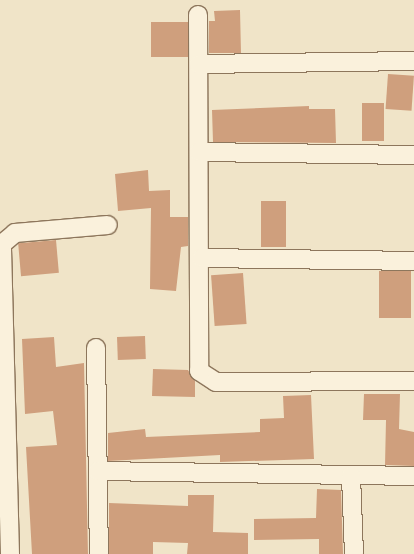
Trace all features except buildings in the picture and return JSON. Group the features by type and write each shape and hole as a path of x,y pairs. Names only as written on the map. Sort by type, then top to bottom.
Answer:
{"street":[{"path":"198,15 199,152 202,258 197,356 200,371 205,377 216,382 414,382"},
{"path":"198,64 414,61"},
{"path":"199,152 414,155"},
{"path":"10,554 2,244 15,233 108,225"},
{"path":"202,258 414,260"},
{"path":"96,348 99,554"},
{"path":"98,471 414,476"},
{"path":"351,476 354,554"}]}
